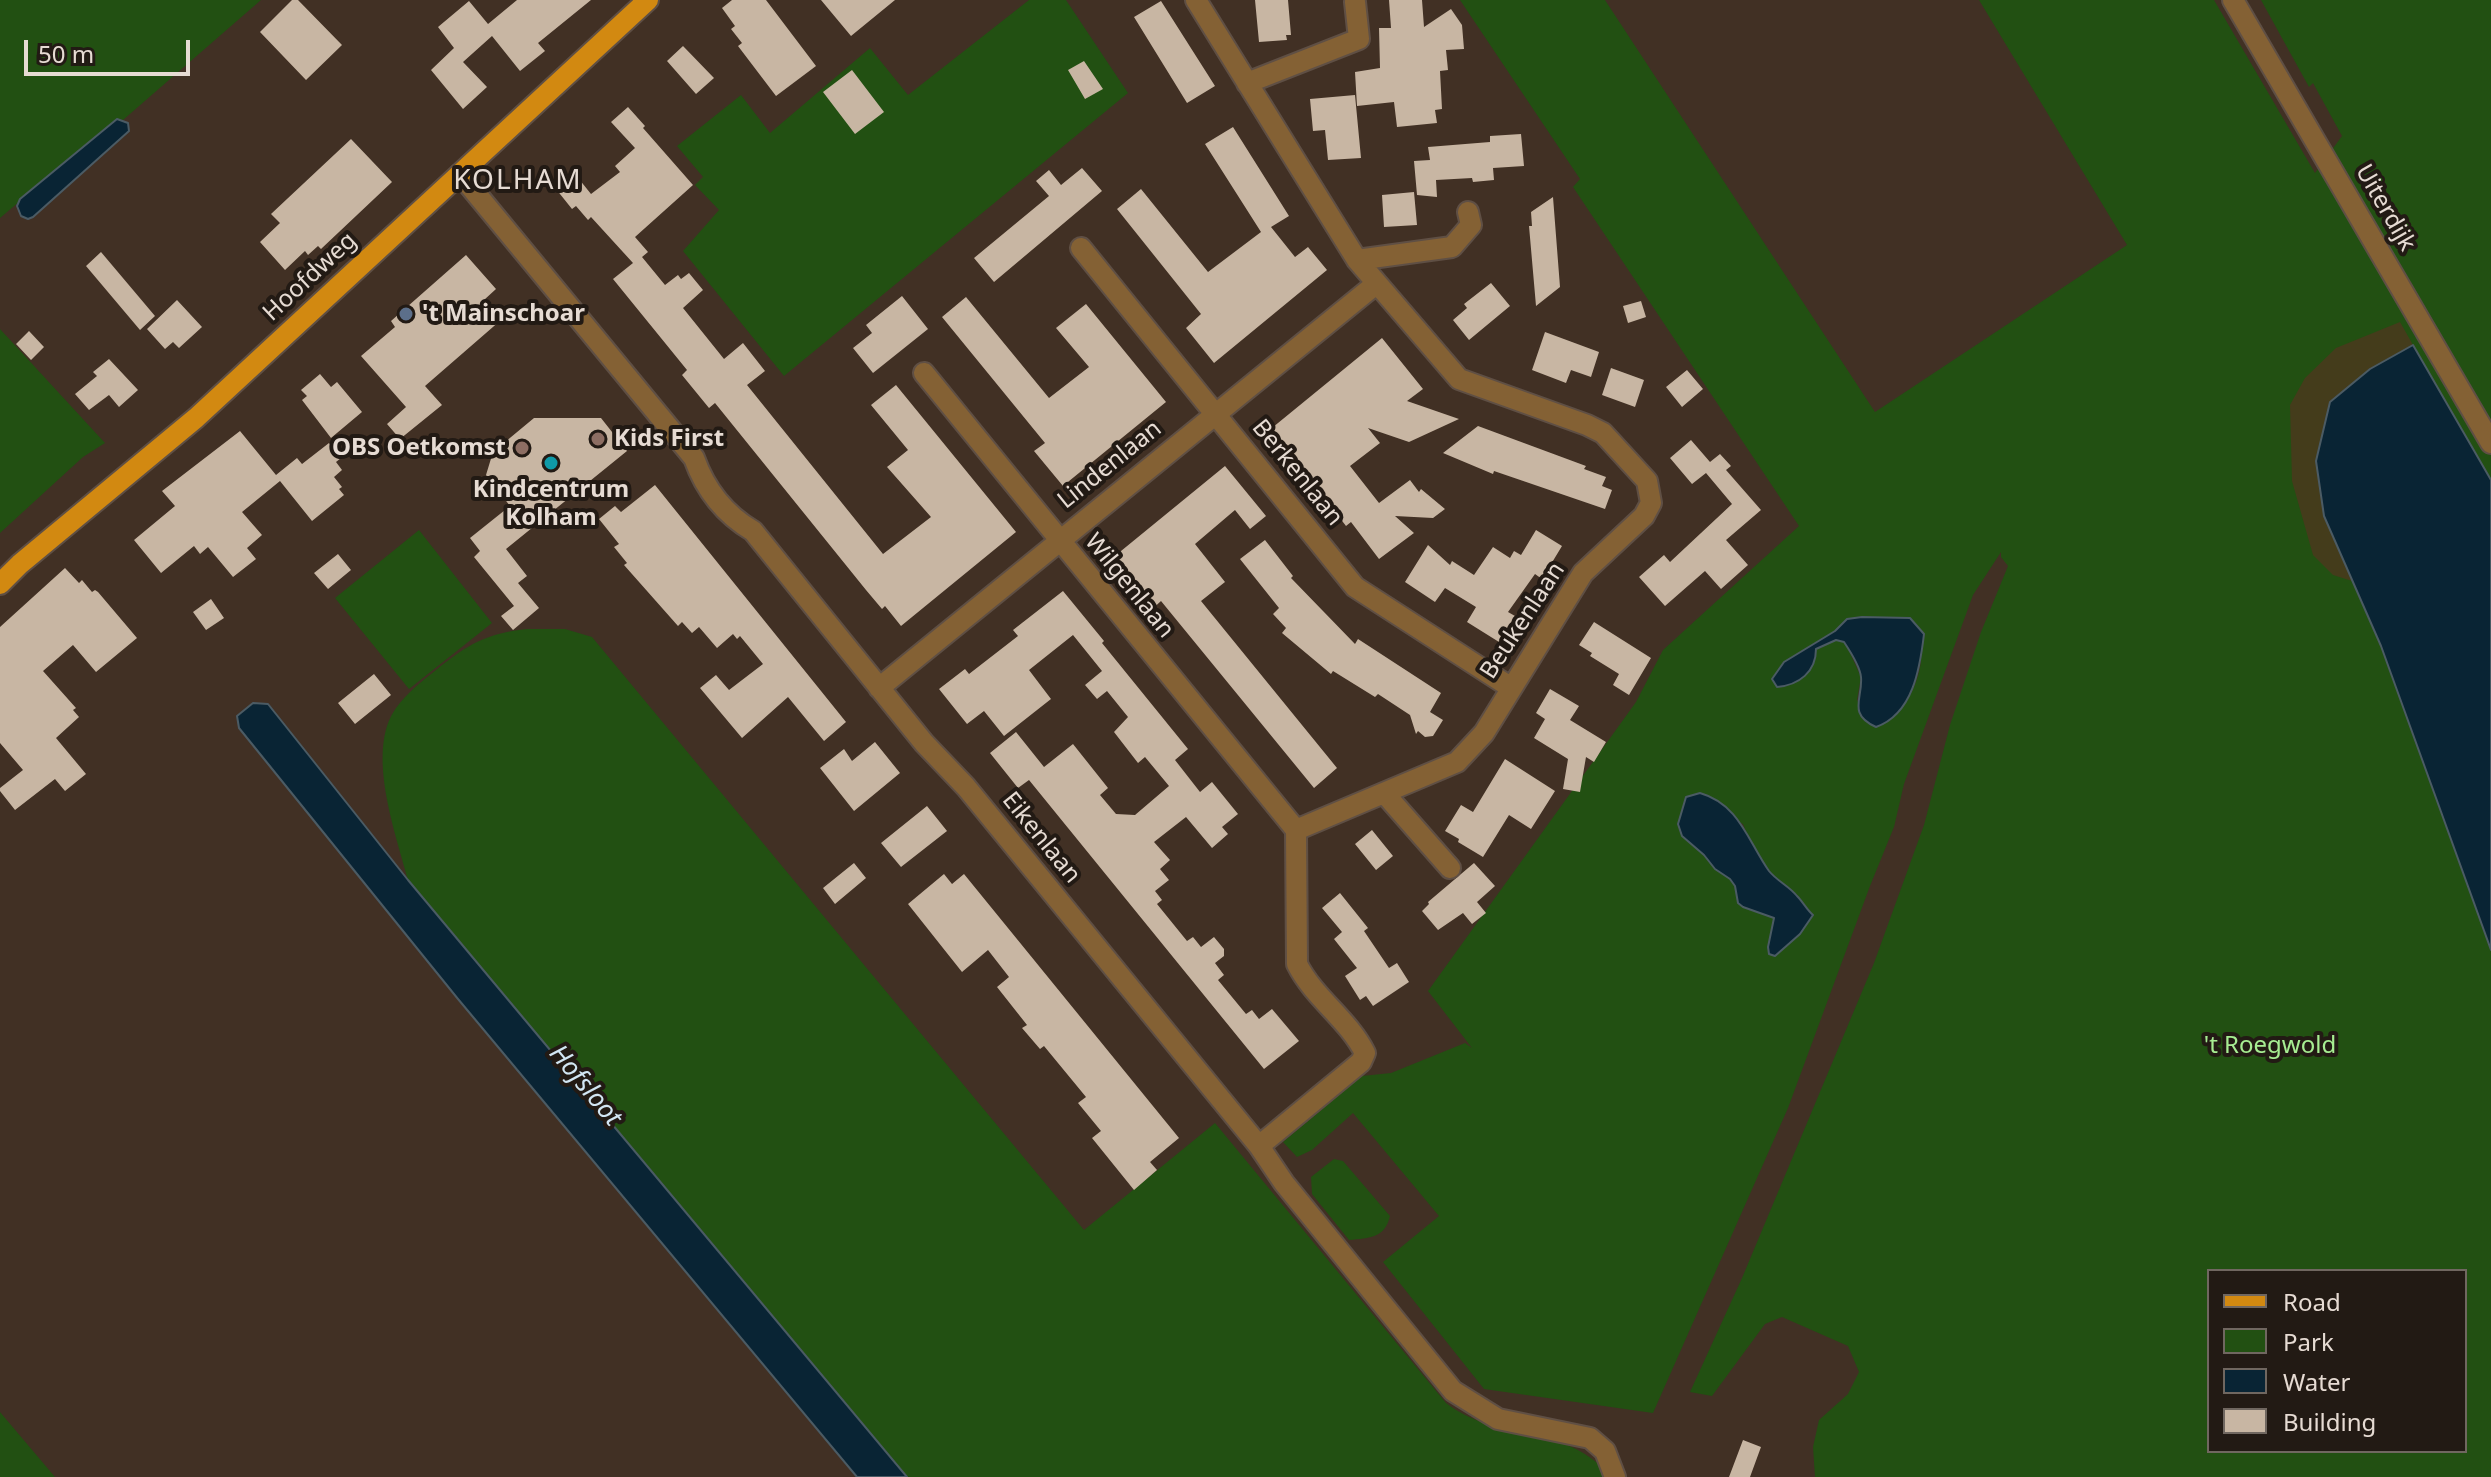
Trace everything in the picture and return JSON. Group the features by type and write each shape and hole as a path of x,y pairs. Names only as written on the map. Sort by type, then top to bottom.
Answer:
{"main road":[{"name":"Hoofdweg","path":"0,584 32,553 196,418 648,0"}],"street":[{"name":"Beukenlaan","path":"1196,0 1357,260 1459,379 1603,433 1647,481 1651,503 1644,516 1583,573 1484,733 1457,762 1296,830"},
{"name":"Uiterdijk","path":"2233,0 2491,443"},
{"path":"1247,83 1359,39 1355,2"},
{"name":"Eikenlaan","path":"460,174 694,458 703,482 733,519 753,531 924,743 966,787 1259,1146 1284,1183 1453,1391 1498,1419 1590,1438 1605,1451 1615,1477"},
{"path":"1357,260 1452,247 1471,225 1468,212"},
{"name":"Berkenlaan","path":"1081,248 1355,587 1510,687"},
{"name":"Lindenlaan","path":"879,688 1376,284"},
{"name":"Wilgenlaan","path":"924,373 1296,830"},
{"path":"1385,794 1450,868"},
{"path":"1259,1146 1361,1062 1365,1053 1358,1039 1304,978 1297,964 1296,830"}],"green space":[{"path":"0,0 261,0 123,120 117,119 0,218"},
{"path":"1029,0 1066,0 1128,93 784,376 683,251 719,210 695,185 703,177 677,146 741,95 770,133 870,48 908,95"},
{"name":"'t Roegwold","path":"1460,0 1605,0 1875,412 2127,245 1979,0 2214,0 2315,173 2342,136 2313,83 2309,87 2261,0 2491,0 2491,1477 1815,1477 1813,1447 1819,1420 1848,1394 1859,1372 1848,1346 1782,1317 1765,1324 1712,1396 1690,1392 1742,1278 1874,963 1924,825 1950,725 1981,632 2008,566 2001,552 1973,595 1904,784 1894,827 1788,1108 1653,1413 1484,1389 1383,1262 1439,1216 1353,1113 1312,1150 1297,1157 1283,1142 1362,1076 1391,1073 1465,1043 1472,1048 1428,991 1636,702 1663,650 1799,526 1573,187 1580,179","holes":["1910,618 1921,661 1912,691 1893,717 1876,727 1857,700 1861,677 1845,642 1836,640 1784,662 1835,631 1847,619","1686,797 1743,824 1753,848 1776,880 1797,895 1813,915 1800,934 1791,941 1774,923 1774,918 1715,869 1678,824"]},
{"path":"0,329 105,443 83,457 0,533"},
{"path":"419,530 492,623 409,689 335,598"},
{"path":"528,629 565,629 592,637 1084,1230 1215,1123 1446,1403 1486,1423 1567,1445 1603,1468 1604,1477 907,1477 408,880 386,793 383,747 387,726 396,708 410,692 458,653 489,637"},
{"path":"1334,1159 1343,1161 1390,1216 1380,1233 1349,1240 1312,1194 1311,1177"},
{"path":"0,1412 55,1477 0,1477"}],"sand":[{"path":"2400,322 2413,345 2370,369 2324,516 2352,581 2333,575 2313,555 2292,481 2290,405 2305,378 2336,348"}],"water":[{"path":"117,119 128,123 129,131 33,217 28,219 21,216 17,206 20,199"},
{"path":"2413,345 2491,480 2491,950 2381,646 2324,516 2316,461 2330,402 2370,369"},
{"path":"1910,618 1924,634 1917,675 1906,701 1889,721 1876,727 1867,722 1859,711 1860,673 1844,642 1836,640 1816,649 1813,664 1799,680 1777,687 1772,679 1784,662 1835,631 1847,619"},
{"path":"253,703 268,704 408,880 907,1477 857,1477 458,999 239,728 237,716"},
{"path":"1700,793 1713,798 1733,815 1769,871 1794,892 1813,915 1800,934 1775,956 1769,954 1768,947 1774,918 1738,903 1735,886 1730,879 1715,869 1682,836 1678,824 1686,797"}],"building":[{"path":"292,0 298,0 342,45 306,80 260,32"},
{"path":"517,0 591,0 538,43 545,51 520,71 492,36 463,62 487,87 463,109 431,70 454,48 438,27 469,1 488,24"},
{"path":"732,0 766,0 816,66 776,96 738,46 742,43 731,29 735,26 722,8"},
{"path":"821,0 895,0 851,36"},
{"path":"1255,0 1288,0 1291,35 1286,35 1287,40 1259,42"},
{"path":"1389,0 1422,0 1424,27 1451,9 1462,25 1464,49 1446,50 1448,70 1440,71 1442,109 1435,110 1437,123 1397,127 1394,102 1357,106 1355,72 1380,68 1379,28 1391,28"},
{"path":"1161,1 1215,86 1187,103 1134,17"},
{"path":"683,46 714,78 696,94 667,61"},
{"path":"1084,61 1103,89 1085,99 1068,70"},
{"path":"852,70 884,112 855,134 823,92"},
{"path":"1355,95 1361,158 1328,160 1325,130 1313,131 1310,99"},
{"path":"628,107 693,185 635,237 648,252 642,257 665,285 678,275 681,279 689,273 703,290 683,308 724,359 743,343 765,371 747,385 883,554 931,517 887,467 908,450 871,405 896,385 1016,532 901,626 885,606 882,609 866,590 715,403 709,408 682,375 687,370 613,279 633,263 591,217 588,220 576,206 572,209 556,189 575,174 591,194 620,172 615,166 635,148 611,122"},
{"path":"1233,127 1289,216 1271,227 1295,257 1308,247 1327,270 1214,363 1186,328 1201,314 1117,209 1141,189 1208,272 1261,232 1205,144"},
{"path":"1521,134 1524,166 1493,168 1494,180 1436,180 1437,197 1417,195 1414,161 1430,160 1428,147 1490,142 1490,136"},
{"path":"351,139 392,182 321,249 318,246 308,255 305,251 285,270 260,242 280,223 271,214"},
{"path":"1082,168 1102,191 994,282 974,258 1049,196 1036,181 1049,170 1061,185"},
{"path":"1414,192 1417,225 1384,227 1382,195"},
{"path":"1553,197 1560,287 1536,306 1529,226 1532,226 1531,212"},
{"path":"101,252 155,316 140,330 86,266"},
{"path":"466,255 496,289 484,300 501,320 425,386 442,405 400,439 387,424 406,407 361,356 395,327 391,321"},
{"path":"1491,283 1510,306 1469,340 1453,320 1467,308 1464,304"},
{"path":"902,296 928,329 873,373 853,348 872,333 866,325"},
{"path":"966,297 1049,398 1089,367 1056,328 1086,304 1166,402 1063,486 1034,451 1045,443 942,317"},
{"path":"177,300 202,327 179,348 173,342 165,349 147,329"},
{"path":"1641,301 1646,317 1628,323 1623,306"},
{"path":"29,331 44,347 31,360 16,344"},
{"path":"1545,332 1599,352 1591,377 1571,370 1566,383 1532,370"},
{"path":"1382,338 1423,389 1407,401 1459,419 1409,442 1368,428 1380,443 1350,466 1379,503 1410,480 1419,492 1421,489 1445,509 1433,518 1395,516 1414,533 1379,559 1351,522 1346,526 1311,480 1305,485 1267,432"},
{"path":"109,359 138,390 119,407 109,395 89,410 75,394 97,376 93,372"},
{"path":"1611,368 1644,380 1635,407 1602,395"},
{"path":"1687,370 1703,389 1682,407 1666,387"},
{"path":"320,374 331,387 337,382 362,412 331,438 302,400 307,396 301,390"},
{"name":"Kindcentrum Kolham","path":"534,418 601,418 627,451 506,549 527,576 518,583 539,608 513,630 501,616 514,606 474,557 480,551 470,538 510,506 486,475 493,452"},
{"path":"1478,426 1586,466 1584,469 1606,477 1602,486 1612,490 1605,509 1494,471 1493,474 1443,453"},
{"path":"240,431 276,475 297,458 302,464 329,443 341,458 336,462 342,470 334,477 344,495 312,521 280,481 242,512 262,535 247,548 256,559 233,577 208,547 200,554 194,546 161,573 134,540 175,506 162,491"},
{"path":"1691,440 1710,462 1720,454 1731,466 1726,470 1761,510 1726,540 1748,565 1721,589 1705,571 1665,606 1639,577 1664,555 1670,562 1732,504 1706,473 1692,484 1670,458"},
{"path":"1225,466 1266,516 1250,529 1235,510 1195,544 1225,582 1201,601 1337,768 1314,788 1161,601 1148,613 1122,581 1125,578 1110,560"},
{"path":"655,485 846,722 824,741 788,697 742,738 700,688 716,675 729,690 763,664 740,636 737,639 733,634 717,648 699,627 692,633 682,622 678,626 624,565 627,563 614,547 619,544 599,519 615,506 621,512"},
{"path":"1536,530 1562,546 1542,579 1535,574 1508,612 1515,616 1499,642 1467,622 1476,607 1445,588 1435,602 1405,582 1428,545 1450,565 1452,561 1474,575 1493,547 1510,558 1514,551 1521,555"},
{"path":"1265,540 1293,576 1291,578 1355,644 1358,639 1441,693 1430,712 1443,720 1433,736 1425,737 1418,731 1416,734 1410,715 1378,694 1375,697 1333,671 1331,674 1282,633 1286,628 1273,614 1279,608 1240,559"},
{"path":"338,554 351,570 328,589 314,573"},
{"path":"65,568 79,583 82,580 92,592 98,592 137,638 96,672 73,645 43,671 76,708 73,710 79,717 56,738 86,774 65,791 55,779 15,810 0,791 23,770 0,743 0,627"},
{"path":"1063,591 1188,749 1175,760 1200,792 1212,782 1238,814 1222,827 1228,834 1212,848 1186,817 1154,842 1170,860 1160,869 1169,880 1155,891 1162,900 1157,904 1187,941 1193,937 1201,947 1214,937 1224,949 1224,956 1215,963 1224,975 1218,980 1246,1014 1252,1010 1259,1019 1272,1009 1299,1041 1264,1069 1029,780 1018,788 990,753 1016,732 1044,767 1073,744 1108,788 1100,795 1116,814 1135,815 1169,786 1145,757 1138,763 1114,732 1128,717 1107,691 1097,699 1085,685 1102,671 1073,635 1029,670 1051,699 1004,736 984,711 967,724 939,689 965,669 969,674 1018,636 1013,630"},
{"path":"211,599 224,618 206,630 193,612"},
{"path":"1594,622 1651,658 1629,695 1613,685 1619,674 1590,656 1592,653 1579,645"},
{"path":"374,674 391,695 355,724 338,703"},
{"path":"1550,689 1579,706 1570,720 1606,742 1594,762 1586,757 1580,792 1563,789 1568,759 1534,738 1545,719 1536,713"},
{"path":"875,742 900,773 854,811 820,768 844,749 852,761"},
{"path":"1505,759 1555,791 1531,829 1509,815 1483,857 1445,831 1461,805 1473,812"},
{"path":"927,806 947,831 901,867 881,843"},
{"path":"1372,830 1393,856 1376,870 1355,844"},
{"path":"854,863 866,878 835,904 823,888"},
{"path":"1474,863 1495,886 1477,902 1486,913 1472,924 1463,913 1438,930 1422,911 1428,902"},
{"path":"944,874 952,884 964,874 1179,1138 1150,1162 1157,1170 1134,1190 1092,1138 1101,1131 1078,1103 1086,1097 1044,1046 1040,1049 1022,1028 1027,1025 997,987 1009,977 988,950 962,972 908,904"},
{"path":"1340,893 1368,928 1364,931 1389,968 1397,963 1409,982 1373,1006 1366,996 1360,1000 1345,976 1357,968 1334,939 1342,932 1322,908"},
{"path":"1743,1440 1761,1447 1750,1477 1729,1477"}],"place":[{"name":"'t Mainschoar","path":"406,314"},
{"name":"Kids First","path":"598,439"},
{"name":"OBS Oetkomst","path":"522,448"},
{"name":"Kindcentrum Kolham","path":"551,463"}],"district":[{"name":"KOLHAM","path":"518,181"}],"water label":[{"name":"Hofsloot","path":"585,1086"}]}
